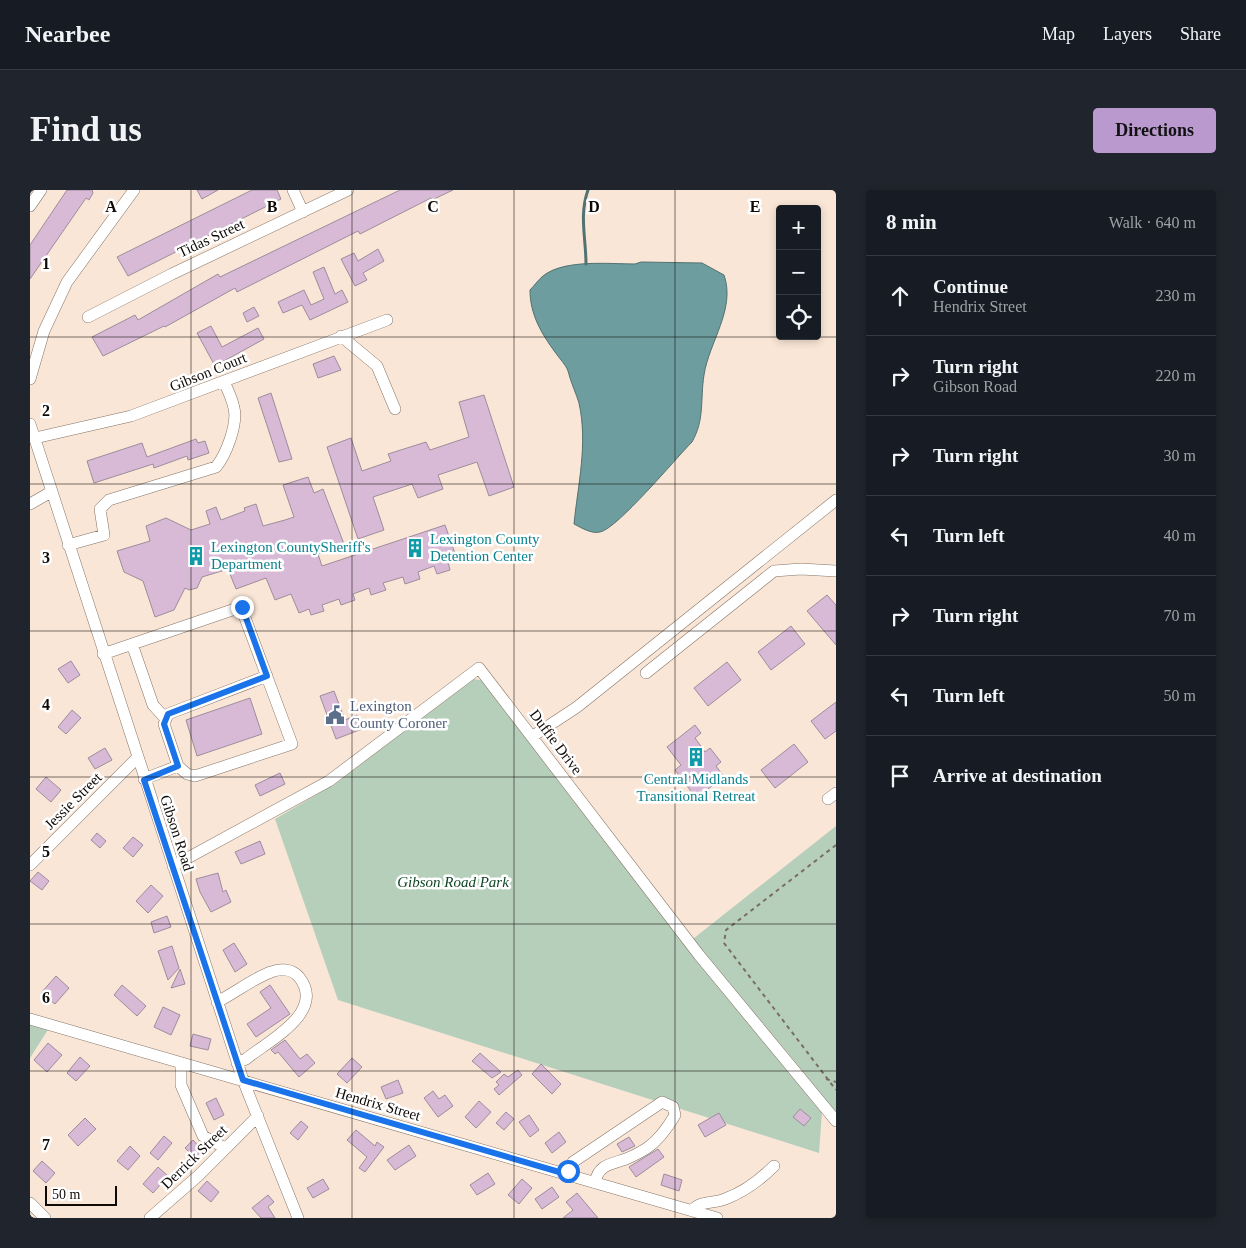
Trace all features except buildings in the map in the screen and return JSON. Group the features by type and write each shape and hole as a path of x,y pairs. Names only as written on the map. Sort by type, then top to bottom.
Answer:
{"street":[{"path":"30,206 41,190"},
{"path":"30,379 44,331 63,289 85,254 134,190"},
{"path":"293,190 303,212"},
{"name":"Tidas Street","path":"88,317 172,274 348,190"},
{"name":"Gibson Court","path":"35,438 131,416 387,320"},
{"path":"341,336 377,366 395,408"},
{"path":"68,545 104,535 100,509 109,500 216,467 224,458 230,442 234,420 234,410 224,382"},
{"name":"Gibson Road","path":"30,424 237,1063 298,1218"},
{"path":"30,504 51,492"},
{"path":"533,736 577,707 836,500"},
{"path":"646,673 774,571 801,569 836,571"},
{"path":"103,654 242,607 292,744 195,776 187,774 178,766 164,724 165,718 173,710 267,676"},
{"path":"132,644 154,705 165,718"},
{"name":"Duffie Drive","path":"173,866 329,781 479,668 700,955 836,1121"},
{"name":"Jessie Street","path":"30,865 137,758"},
{"path":"144,780 178,766"},
{"path":"217,1002 271,972 285,969 295,973 304,984 306,1002 299,1018 246,1059 237,1063"},
{"name":"Hendrix Street","path":"30,1019 713,1217"},
{"path":"181,1063 181,1085 203,1136 225,1148"},
{"path":"566,1174 573,1162 662,1102 673,1107 675,1115 654,1143 625,1159 614,1161 597,1173 595,1183"},
{"name":"Derrick Street","path":"150,1218 198,1176 258,1116"},
{"path":"600,1144 610,1150 614,1161"},
{"path":"692,1211 696,1206 740,1193 774,1166"},
{"path":"30,1203 45,1218"},
{"path":"710,1203 713,1217"}],"path":[{"path":"836,845 726,930 723,938 724,943 756,987 822,1074 826,1079 836,1082"},
{"path":"822,1074 836,1090"}],"green space":[{"name":"Gibson Road Park","path":"474,679 485,681 822,1112 819,1153 338,1000 275,819 335,784"},
{"path":"836,826 836,1113 787,1052 689,942"},
{"path":"30,1019 51,1025 30,1058"}],"water":[{"path":"641,262 702,263 724,275 727,300 704,375 699,425 692,442 619,519 600,532 593,532 574,524 583,434 579,403 567,369 537,323 530,299 530,290 543,276 563,267 600,263 635,264"}],"waterway":[{"path":"586,264 583,218 588,190"}],"place":[{"name":"Lexington County Detention Center","path":"415,548"},
{"name":"Lexington CountySheriff's Department","path":"196,556"},
{"name":"Lexington County Coroner","path":"335,715"},
{"name":"Central Midlands Transitional Retreat","path":"696,757"}],"route":[{"path":"242,607 267,676 173,710 168,714 164,724 178,766 144,780 243,1080 566,1174 568,1171"}]}
